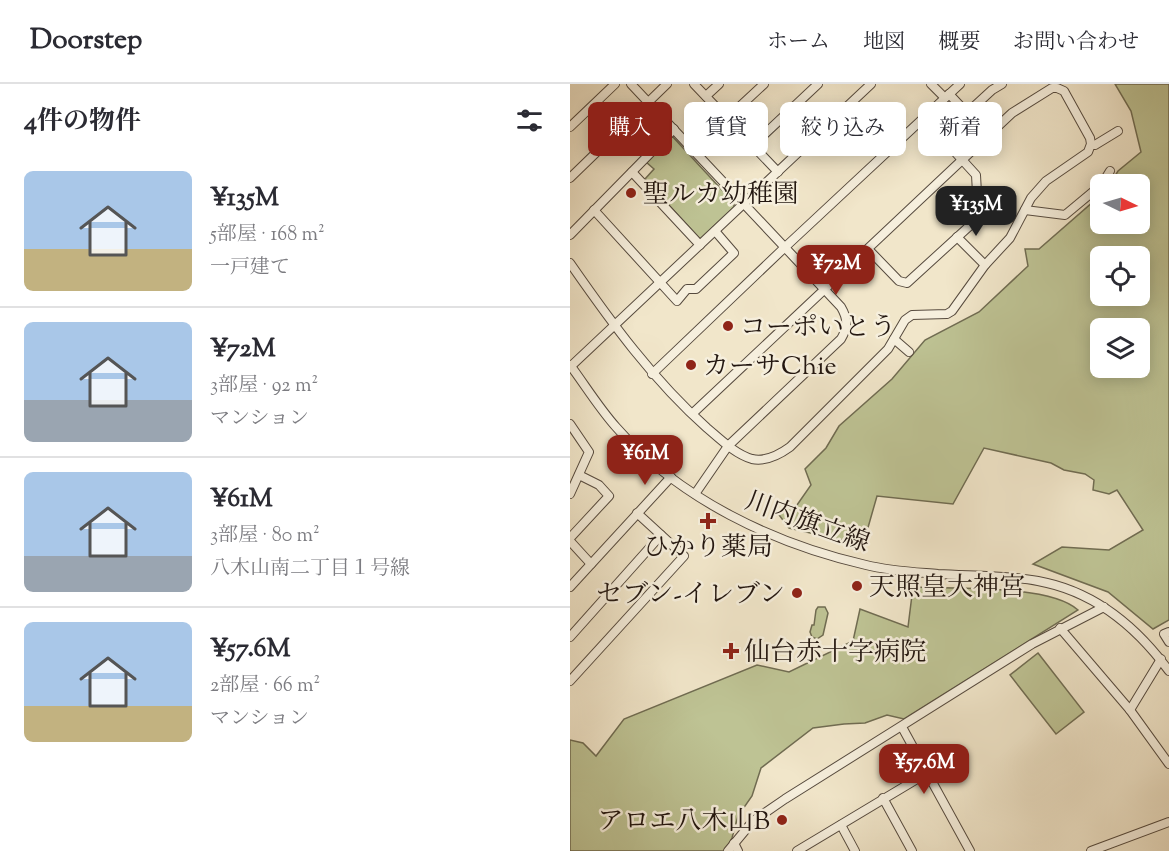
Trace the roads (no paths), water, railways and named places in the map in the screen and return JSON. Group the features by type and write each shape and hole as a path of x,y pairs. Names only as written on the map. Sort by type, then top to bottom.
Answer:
{"street":[{"path":"570,127 615,84"},
{"path":"631,84 649,102 667,84"},
{"path":"694,84 711,102"},
{"path":"706,96 719,84"},
{"path":"745,102 764,84"},
{"path":"768,132 818,84"},
{"path":"570,366 871,84"},
{"path":"931,84 967,113 1002,84"},
{"path":"941,102 960,84"},
{"path":"570,263 652,374 692,414 728,446 752,459 762,459 782,453 888,349 905,320 912,315 946,314 952,311 985,265 1010,238 1031,198 1046,181 1088,152 1091,146 1090,138 1064,91 1055,86 1012,113 692,414"},
{"path":"652,374 918,124"},
{"path":"570,235 674,129 684,140"},
{"path":"1091,146 1118,130"},
{"path":"570,178 593,156"},
{"path":"695,494 728,446 841,339 846,330 846,316 841,307 699,156"},
{"path":"763,156 778,172"},
{"path":"868,249 899,281 907,283 975,221 978,211 976,175 959,156"},
{"path":"632,172 700,245"},
{"path":"1025,210 1065,215 1090,195"},
{"path":"594,210 677,301 687,289 696,290 734,253 715,231"},
{"path":"957,237 985,265"},
{"path":"894,339 909,352"},
{"name":"川内旗立線","path":"570,366 615,426 633,445 695,494 746,523 789,542 838,558 893,570 1038,581 1057,585 1104,607 1130,627 1161,659 1169,671"},
{"path":"570,424 589,452 570,494"},
{"path":"579,475 599,485 609,496 570,539 591,564"},
{"path":"570,586 671,477"},
{"path":"570,681 684,556 637,513"},
{"path":"570,636 661,535"},
{"path":"728,851 753,821 770,809 1060,628 1104,607"},
{"path":"1060,628 1130,710 1169,764"},
{"path":"1169,632 1164,634 1169,642"},
{"path":"1130,710 1161,659"},
{"path":"902,727 970,851"},
{"path":"797,851 927,773"},
{"path":"882,798 912,851"},
{"path":"1091,851 1169,822"},
{"path":"841,825 855,851"},
{"path":"734,843 738,851"}],"place":[{"name":"聖ルカ幼稚園","path":"631,193"},
{"name":"コーポいとう","path":"728,326"},
{"name":"カーサChie","path":"691,365"},
{"name":"ひかり薬局","path":"708,521"},
{"name":"天照皇大神宮","path":"857,586"},
{"name":"セブン-イレブン","path":"797,593"},
{"name":"仙台赤十字病院","path":"731,651"},
{"name":"アロエ八木山B","path":"782,820"}]}
